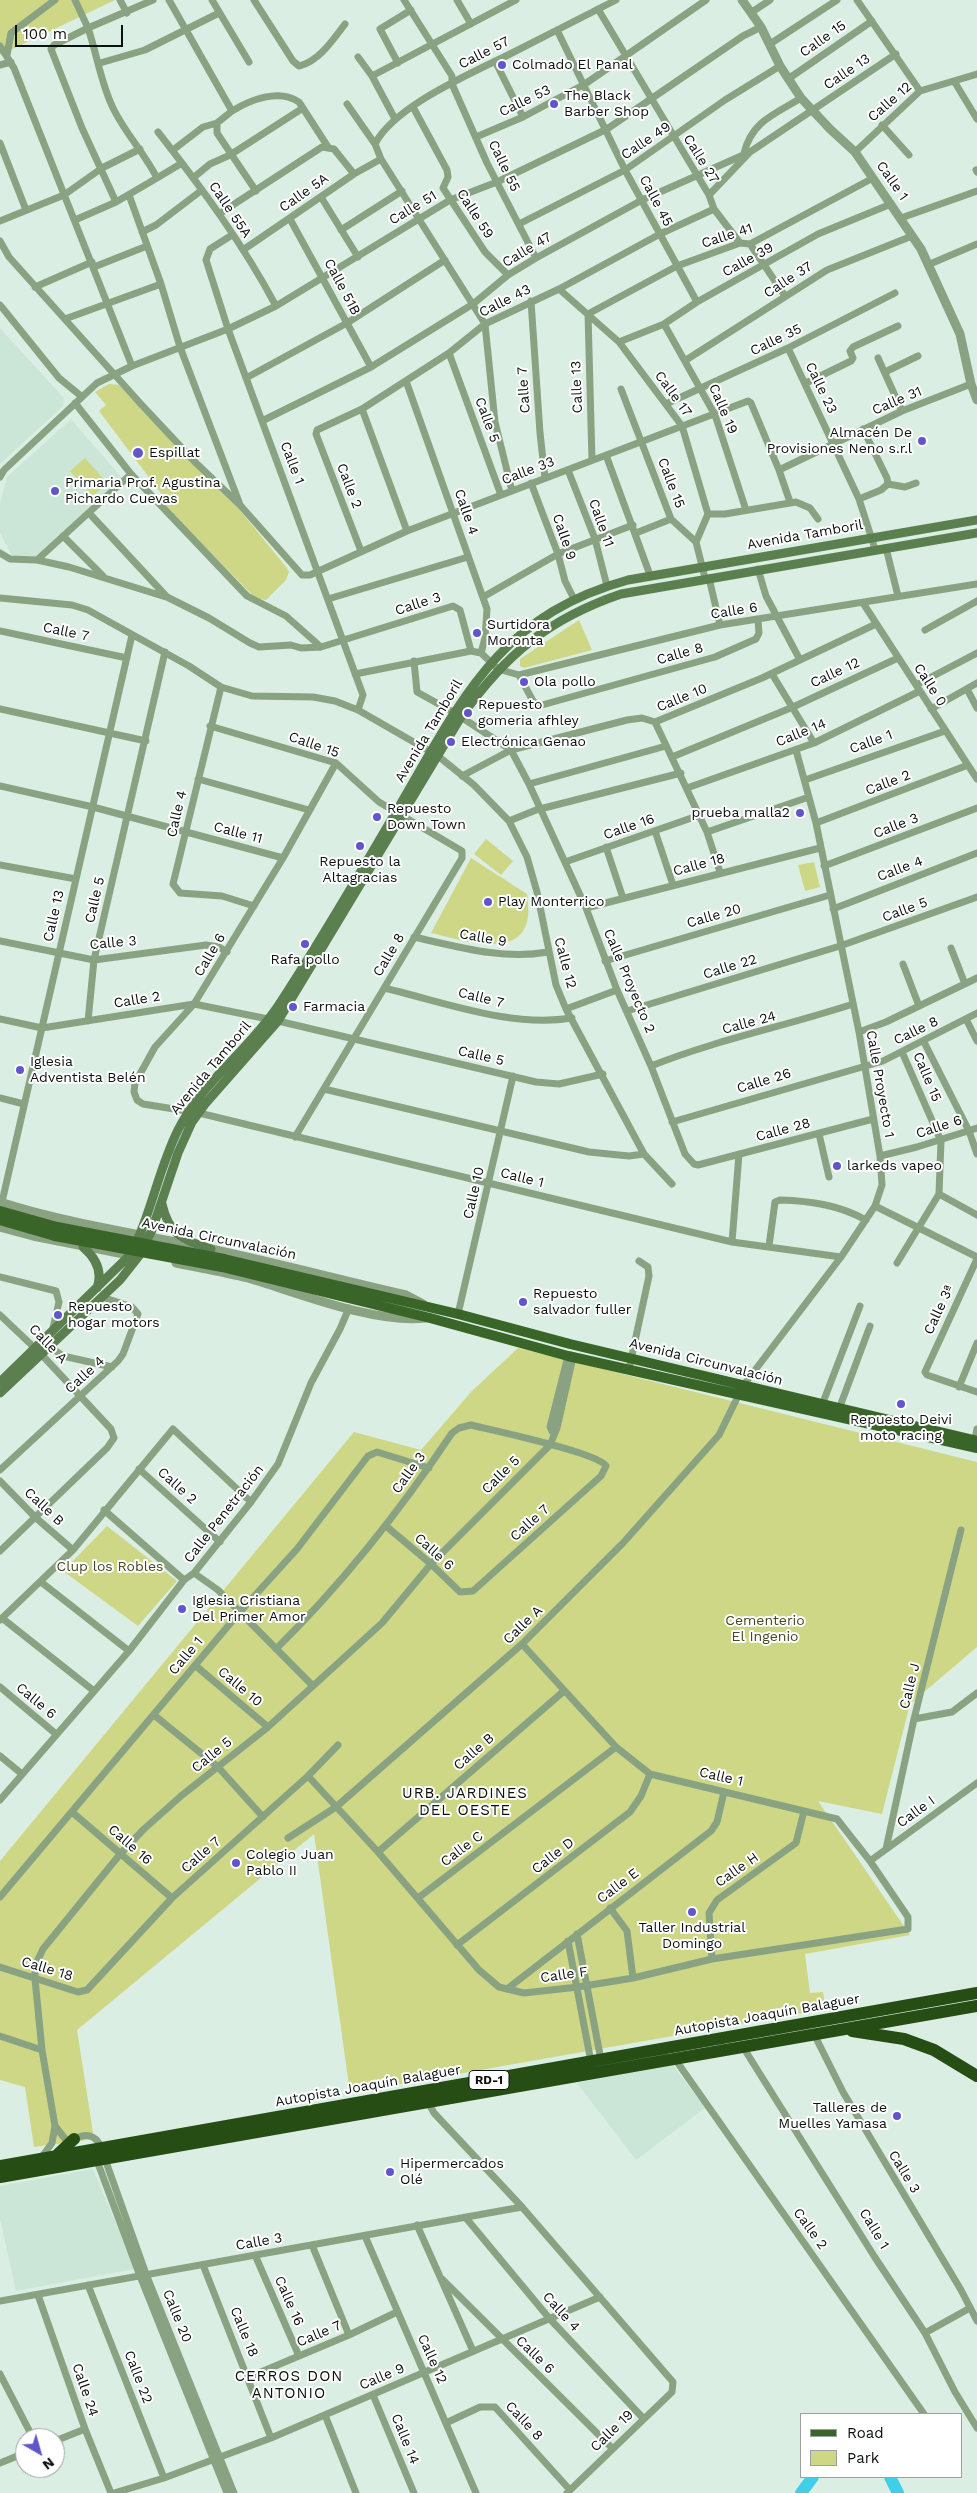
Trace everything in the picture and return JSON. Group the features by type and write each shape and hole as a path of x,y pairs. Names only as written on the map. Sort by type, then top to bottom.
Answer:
{"highway":[{"name":"Autopista Joaquín Balaguer","path":"0,2177 99,2154 596,2061 977,1993"},
{"name":"Autopista Joaquín Balaguer","path":"0,2166 56,2156 99,2154 428,2102 977,2006"},
{"path":"840,2029 904,2039 934,2050 977,2076"},
{"path":"56,2156 74,2139"}],"main road":[{"name":"Avenida Tamboril","path":"99,1293 144,1236 162,1203 180,1147 199,1113 274,1021 399,815 457,715 494,666 534,624 574,599 607,586 650,575 977,520"},
{"name":"Avenida Tamboril","path":"494,666 534,638 598,602 641,590 977,533"},
{"name":"Avenida Tamboril","path":"99,1293 130,1269 139,1256 172,1144 189,1112 274,1021"},
{"path":"162,1203 168,1224 173,1231 189,1241 211,1249"},
{"name":"Avenida Circunvalación","path":"1,1205 56,1232"},
{"name":"Avenida Circunvalación","path":"0,1220 223,1263 430,1313 570,1356 822,1405 976,1444"},
{"path":"0,1382 38,1351 49,1346 99,1293 98,1265 84,1247"},
{"path":"0,1393 38,1351 51,1333 99,1293"},
{"name":"Avenida Circunvalación","path":"430,1313 458,1314 570,1344 632,1358 741,1390 976,1444"}],"street":[{"path":"7,55 11,33 55,0"},
{"path":"75,0 88,28 113,107 128,135 140,149 157,178"},
{"path":"120,0 127,13"},
{"path":"116,202 82,128 51,49 54,45 88,28 127,13 153,0"},
{"path":"169,0 232,111"},
{"path":"212,0 248,62"},
{"path":"254,0 293,61 299,66 306,64 330,45 345,24"},
{"name":"Calle 55","path":"404,0 452,76 452,84 476,137 536,258"},
{"path":"457,0 471,24"},
{"name":"Calle 57","path":"375,144 381,133 413,107 452,84 616,0"},
{"name":"Calle 53","path":"476,137 523,118 585,84 706,0"},
{"name":"Calle 1","path":"742,0 752,12 780,66 801,98 855,152 930,264 960,334 971,384 977,400"},
{"path":"752,12 770,0"},
{"path":"770,44 837,0"},
{"path":"857,0 920,91"},
{"path":"372,76 512,1"},
{"name":"Calle 27","path":"598,9 698,176 709,195 714,209 740,243"},
{"path":"398,63 380,29 411,10"},
{"path":"100,64 145,50 219,13"},
{"name":"Calle 15","path":"788,79 872,21"},
{"name":"Calle 51","path":"0,477 4,470 97,383 132,366 228,329 276,306 450,200 497,182 607,129 761,27"},
{"name":"Calle 45","path":"557,30 626,170 698,302"},
{"path":"0,46 11,62 132,366"},
{"name":"Calle 13","path":"812,111 896,54"},
{"path":"358,57 372,76 396,119"},
{"path":"0,66 11,62"},
{"path":"495,62 523,118"},
{"name":"Calle 49","path":"519,224 626,170 674,138 725,100 780,66"},
{"name":"Calle 12","path":"855,152 920,91 977,74"},
{"path":"954,81 977,119"},
{"path":"172,150 203,127 217,122 250,101 276,96 294,98 303,108 328,146 343,158 354,174"},
{"path":"709,195 747,152 747,139 756,127 801,98"},
{"path":"346,104 375,144 381,159 485,324 495,422 512,491"},
{"name":"Calle 59","path":"413,107 447,170 448,177 443,188 485,252 508,275"},
{"path":"193,178 210,164 230,155 303,108"},
{"name":"Calle 47","path":"262,421 371,367 473,304 508,275 536,258 642,200 747,152 812,111"},
{"path":"217,122 217,132 230,155 256,191"},
{"path":"882,125 908,155"},
{"name":"Calle 55A","path":"158,132 219,214 276,306"},
{"path":"0,143 26,210"},
{"path":"219,214 322,147 328,146"},
{"path":"0,221 64,195 102,168 140,149"},
{"name":"Calle 5A","path":"243,250 354,174 381,159"},
{"path":"75,220 116,202 182,163"},
{"name":"Calle 41","path":"588,314 677,266 740,243 750,244 873,178"},
{"path":"142,232 156,226 202,190"},
{"path":"341,230 402,191"},
{"path":"901,218 977,191"},
{"path":"129,195 161,284 180,347 240,505"},
{"path":"321,197 358,257"},
{"name":"Calle 39","path":"619,342 664,324 698,302 818,234 891,204"},
{"name":"Calle 43","path":"317,430 362,409 449,353 485,324 559,289 660,234 714,209"},
{"name":"Calle 51B","path":"290,219 371,367"},
{"name":"Calle 1","path":"232,235 210,249 206,256 228,329 355,674 362,696 358,710"},
{"name":"Calle 37","path":"686,360 827,270 912,236"},
{"path":"0,241 9,257 35,287 196,463 240,505 297,571 310,575 318,572"},
{"path":"750,244 786,296"},
{"path":"930,264 977,244"},
{"path":"35,287 93,264 147,246"},
{"path":"246,378 347,323 445,260"},
{"path":"65,320 161,284"},
{"name":"Calle 17","path":"559,289 619,342 682,426 708,514"},
{"name":"Calle 35","path":"666,404 788,348 895,293"},
{"name":"Calle 7","path":"531,301 545,478"},
{"path":"0,304 60,378 81,396"},
{"name":"Calle 13","path":"588,314 592,460"},
{"name":"Calle 19","path":"664,324 686,360 715,415 746,510"},
{"path":"806,383 851,361 853,358 850,351 853,347 898,326"},
{"name":"Calle 23","path":"788,348 859,499 875,549"},
{"name":"Calle 5","path":"449,353 501,495"},
{"path":"885,372 918,356"},
{"path":"878,358 902,411"},
{"name":"Calle 4","path":"406,381 483,597 487,620 481,653"},
{"name":"Calle 31","path":"779,470 902,411 971,384"},
{"name":"Calle 15","path":"621,389 671,519 696,542"},
{"name":"Calle 33","path":"318,572 408,531 530,483 750,401 779,470"},
{"path":"75,403 131,474 247,596 286,616 321,647"},
{"path":"362,409 408,531"},
{"path":"863,429 887,478 888,484"},
{"name":"Calle 2","path":"317,430 316,434 361,551"},
{"path":"606,455 650,575"},
{"name":"Calle 11","path":"568,470 595,539 607,586"},
{"path":"779,470 790,502"},
{"path":"37,560 131,474"},
{"name":"Calle 9","path":"530,483 558,554 565,581 574,599"},
{"path":"888,484 905,487 916,483"},
{"path":"859,499 881,490 888,484"},
{"path":"720,625 696,542 708,514 725,514 790,502 804,504 815,513 818,519"},
{"path":"89,513 166,597"},
{"path":"636,533 671,519"},
{"path":"483,597 558,554 633,525"},
{"path":"63,536 103,577"},
{"path":"886,548 898,596"},
{"path":"0,553 10,559 37,560 103,577 166,597"},
{"path":"328,599 468,557"},
{"path":"758,569 763,591 800,660"},
{"name":"Calle 6","path":"494,666 519,675 720,625 776,618 977,584"},
{"name":"Calle 3","path":"166,597 210,618 259,647 291,645 301,648 321,647 453,606 460,610 471,651"},
{"name":"Calle 12","path":"0,598 79,606 165,652 221,687 252,696 313,697 335,701 358,710 434,755 462,776 509,820 527,857 556,985 566,1009 603,1074 644,1154 672,1184"},
{"path":"925,630 977,601"},
{"name":"Calle 0","path":"863,604 977,779"},
{"name":"Calle 8","path":"519,675 533,701 538,705 542,705 715,657 756,638 759,633 758,620"},
{"name":"Calle 10","path":"462,776 511,750 627,720 642,718 655,722 772,674 876,624"},
{"name":"Calle 7","path":"0,631 127,658"},
{"name":"Calle 13","path":"1,1205 132,635"},
{"path":"355,674 471,651 481,653 494,666"},
{"name":"Calle 5","path":"88,1020 94,960 165,652"},
{"name":"Calle 14","path":"687,788 814,743 918,688 977,653"},
{"name":"Calle 12","path":"672,757 793,707 898,658"},
{"name":"Calle Proyecto 2","path":"414,662 417,692 511,750 541,808 586,908 605,961 651,1066 685,1154 694,1164 698,1165"},
{"path":"772,674 814,743"},
{"path":"931,709 977,683"},
{"name":"Calle 4","path":"221,687 172,884 180,893 222,896 254,906"},
{"path":"967,689 977,708"},
{"path":"0,709 146,741"},
{"path":"655,722 700,815 720,872"},
{"name":"Calle 15","path":"210,726 336,763 363,790 399,815"},
{"name":"Calle 1","path":"805,780 945,731"},
{"path":"529,784 666,746"},
{"name":"Calle Proyecto 1","path":"741,1390 841,1257 875,1206 882,1185 880,1156 859,1032 816,823 796,750"},
{"name":"Calle 6","path":"199,1113 144,1104 137,1100 134,1092 135,1083 155,1047 194,1004 227,952 283,858 336,763"},
{"name":"Calle 2","path":"816,823 968,765"},
{"path":"509,820 541,808 680,773"},
{"path":"198,779 309,810"},
{"path":"0,786 93,807 186,832"},
{"path":"707,832 808,797"},
{"name":"Calle 3","path":"824,866 977,808"},
{"name":"Calle 8","path":"295,1137 462,858 462,851 399,815"},
{"name":"Calle 16","path":"565,862 700,815"},
{"path":"655,831 673,885"},
{"name":"Calle 11","path":"186,832 283,858"},
{"path":"606,848 623,898"},
{"name":"Calle 18","path":"586,908 720,872 820,848"},
{"name":"Calle 4","path":"833,909 977,853"},
{"path":"0,865 76,879"},
{"name":"Calle 20","path":"605,961 830,895"},
{"name":"Calle 5","path":"840,946 977,897"},
{"name":"Calle 9","path":"414,937 497,955 524,956 548,952"},
{"name":"Calle 3","path":"0,940 58,954 94,960 206,945 219,947 227,952"},
{"name":"Calle 22","path":"627,1011 840,946"},
{"path":"951,948 965,984"},
{"path":"903,964 919,1006"},
{"path":"859,1032 977,978"},
{"name":"Calle 7","path":"384,988 516,1020 554,1021 572,1018"},
{"path":"566,1009 617,990"},
{"name":"Calle 2","path":"0,1019 42,1028 194,1004 274,1021"},
{"name":"Calle 24","path":"651,1066 684,1053 796,1023 853,1004"},
{"name":"Calle 8","path":"864,1064 883,1061 977,1014"},
{"path":"966,1019 977,1041"},
{"name":"Calle 5","path":"274,1021 536,1082 559,1084 603,1074"},
{"path":"924,1042 969,1131 977,1154"},
{"name":"Calle 15","path":"902,1052 941,1141"},
{"name":"Calle 26","path":"672,1122 864,1064"},
{"name":"Calle 10","path":"458,1314 513,1076"},
{"path":"324,1089 596,1153 630,1156 644,1154"},
{"path":"0,1098 24,1104"},
{"name":"Calle 1","path":"199,1113 732,1242 841,1257"},
{"name":"Calle 28","path":"698,1165 873,1120"},
{"name":"Calle 6","path":"880,1156 941,1141 977,1128"},
{"path":"819,1134 829,1177"},
{"path":"898,1263 939,1194 941,1141"},
{"path":"732,1242 740,1154"},
{"path":"939,1194 977,1215"},
{"path":"769,1246 775,1202 780,1200 829,1204 848,1210 866,1220"},
{"name":"Avenida Circunvalación","path":"1,1205 211,1249 406,1295 430,1313"},
{"path":"875,1206 977,1258"},
{"name":"Avenida Circunvalación","path":"0,1227 84,1247 139,1256 245,1278 349,1308 399,1319 430,1313"},
{"name":"Calle 3ª","path":"959,1387 927,1375 925,1372 977,1258"},
{"path":"629,1369 649,1276 648,1267 639,1261"},
{"path":"0,1277 56,1291 59,1308 51,1333"},
{"name":"Calle 4","path":"0,1470 112,1367 123,1354 138,1314 132,1307 99,1293"},
{"path":"822,1405 860,1306"},
{"name":"Calle Penetración","path":"0,1800 129,1651 184,1580 194,1573 220,1542 278,1464 311,1383 349,1308"},
{"name":"Calle A","path":"0,1315 38,1351 112,1429 114,1438 107,1448 35,1517"},
{"path":"839,1409 870,1326"},
{"path":"977,1343 959,1387 977,1392"},
{"path":"49,1346 63,1356 112,1367"},
{"name":"Calle 5","path":"41,2158 52,2144 55,2126 42,2050 35,1979 35,1966 43,1949 121,1853 175,1802 268,1727 382,1623 430,1564 550,1445 553,1434 550,1427 570,1356"},
{"name":"Calle A","path":"288,1838 336,1807 522,1644 623,1543 719,1435 741,1390"},
{"name":"Calle 3","path":"276,1649 325,1600 386,1526 452,1433 464,1426 471,1425 550,1445 599,1459 606,1466"},
{"path":"94,1691 1,1619 73,1550 104,1510 173,1429 251,1502"},
{"path":"976,1444 977,1429"},
{"name":"Calle 1","path":"0,1897 240,1613 297,1549 368,1456 377,1452 429,1468"},
{"name":"Calle 7","path":"466,1594 473,1591 601,1476 606,1466"},
{"name":"Calle 2","path":"139,1469 220,1542"},
{"name":"Calle B","path":"0,1481 35,1517 73,1550"},
{"path":"104,1510 184,1580"},
{"path":"0,1551 35,1517"},
{"name":"Calle 6","path":"386,1526 460,1592 466,1594"},
{"name":"Calle J","path":"886,1849 914,1719 961,1530"},
{"path":"194,1573 218,1590 313,1686"},
{"path":"41,1582 129,1651"},
{"name":"Calle 1","path":"522,1644 616,1747 650,1774 837,1819 870,1861 908,1917 909,1925"},
{"name":"Calle 10","path":"196,1666 268,1727"},
{"name":"Calle 6","path":"0,1687 56,1734"},
{"name":"Calle B","path":"378,1852 564,1692"},
{"path":"914,1719 952,1712 977,1693"},
{"path":"154,1715 218,1767 263,1817"},
{"name":"Calle 7","path":"87,1990 172,1898 308,1776 338,1745"},
{"name":"Calle C","path":"418,1898 616,1747"},
{"path":"0,1756 22,1774"},
{"name":"Calle D","path":"458,1945 630,1812 641,1796 650,1774"},
{"name":"Calle F","path":"308,1776 378,1852 492,1982 499,1987 507,1989 524,1993 578,1987 633,1978 712,1959 902,1931 909,1925"},
{"name":"Calle I","path":"870,1861 977,1782"},
{"name":"Calle E","path":"507,1989 711,1831 717,1822 724,1792"},
{"name":"Calle H","path":"712,1959 709,1913 711,1906 796,1843 804,1811"},
{"name":"Calle 16","path":"72,1812 172,1898"},
{"path":"610,1908 627,1931 633,1978"},
{"path":"577,1934 588,1985 596,2061"},
{"path":"568,1941 596,2061"},
{"name":"Calle 18","path":"0,1967 78,1992 87,1990"},
{"name":"Calle 3","path":"814,2034 848,2100 977,2321"},
{"path":"0,2036 42,2050"},
{"name":"Calle 1","path":"743,2047 874,2256 925,2333 955,2392 977,2428"},
{"name":"Calle 2","path":"675,2059 923,2413"},
{"path":"428,2102 434,2113 522,2207 600,2297"},
{"path":"55,2126 62,2138 92,2137 99,2154"},
{"name":"Calle 20","path":"99,2154 143,2275 234,2493"},
{"name":"Calle 3","path":"0,2301 522,2207"},
{"name":"Calle 4","path":"466,2218 549,2318 643,2418"},
{"path":"417,2225 473,2351"},
{"name":"Calle 12","path":"365,2236 476,2493"},
{"path":"312,2245 349,2335"},
{"name":"Calle 16","path":"255,2255 299,2356"},
{"name":"Calle 18","path":"203,2265 249,2377 271,2438"},
{"name":"Calle 6","path":"442,2279 612,2448"},
{"name":"Calle 22","path":"88,2285 164,2478"},
{"name":"Calle 24","path":"38,2295 85,2429 113,2493"},
{"name":"Calle 19","path":"568,2492 672,2392 674,2386 671,2377 600,2297"},
{"name":"Calle 9","path":"113,2493 164,2478 271,2438 600,2297"},
{"path":"925,2333 970,2308"},
{"name":"Calle 7","path":"249,2377 349,2335 397,2312"},
{"path":"0,2374 2,2385 26,2428"},
{"name":"Calle 14","path":"373,2395 414,2493"},
{"name":"Calle 8","path":"446,2423 480,2407 495,2407 568,2492"},
{"path":"325,2415 356,2493"},
{"path":"65,2437 85,2429"},
{"path":"0,2463 15,2457"},
{"name":"Calle 20","path":"218,2458 227,2493"}],"shaded area":[{"path":"0,328 64,398 63,406 0,464"},
{"name":"Primaria Prof. Agustina Pichardo Cuevas","path":"71,419 122,478 35,557 12,556 0,533 0,504 7,477"},
{"path":"673,2065 705,2108 636,2160 577,2083"},
{"path":"93,2169 135,2269 16,2291 0,2219 0,2186"}],"green space":[{"path":"0,0 115,0 0,55"},
{"path":"109,384 119,385 209,481 234,503 287,568 289,572 286,580 266,600 255,598 165,506 163,496 99,411 106,405 95,392"},
{"path":"85,458 107,483 93,496 70,471"},
{"path":"579,620 592,650 524,668 520,666 520,659"},
{"path":"486,839 513,861 501,875 474,854"},
{"name":"Play Monterrico","path":"471,858 527,894 528,914 526,925 519,935 509,941 497,944 483,944 431,933"},
{"path":"814,862 820,887 805,891 798,865"},
{"name":"Cementerio El Ingenio","path":"518,1348 977,1462 977,1647 910,1704 882,1814 818,1801 910,1935 805,1954 810,1993 823,1992 826,2009 350,2093 314,1834 77,2030 94,2139 34,2147 25,2087 0,2080 0,1861 354,1432 421,1450 471,1392"},
{"name":"Clup los Robles","path":"107,1526 177,1581 138,1626 63,1571"}],"waterway":[{"path":"801,2493 812,2478"},
{"path":"890,2478 898,2493"}],"place":[{"name":"Colmado El Panal","path":"502,65"},
{"name":"The Black Barber Shop","path":"554,104"},
{"name":"Almacén De Provisiones Neno s.r.l","path":"922,441"},
{"name":"Espillat","path":"138,453"},
{"name":"Primaria Prof. Agustina Pichardo Cuevas","path":"55,491"},
{"name":"Surtidora Moronta","path":"477,633"},
{"name":"Ola pollo","path":"524,682"},
{"name":"Repuesto gomeria afhley","path":"468,713"},
{"name":"Electrónica Genao","path":"451,742"},
{"name":"prueba malla2","path":"800,813"},
{"name":"Repuesto Down Town","path":"377,817"},
{"name":"Repuesto la Altagracias","path":"360,846"},
{"name":"Play Monterrico","path":"488,902"},
{"name":"Rafa pollo","path":"305,944"},
{"name":"Farmacia","path":"293,1007"},
{"name":"Iglesia Adventista Belén","path":"20,1070"},
{"name":"larkeds vapeo","path":"837,1166"},
{"name":"Repuesto salvador fuller","path":"523,1302"},
{"name":"Repuesto hogar motors","path":"58,1315"},
{"name":"Repuesto Deivi moto racing","path":"901,1404"},
{"name":"Iglesia Cristiana Del Primer Amor","path":"182,1609"},
{"name":"Colegio Juan Pablo II","path":"236,1863"},
{"name":"Taller Industrial Domingo","path":"692,1912"},
{"name":"Talleres de Muelles Yamasa","path":"897,2116"},
{"name":"Hipermercados Olé","path":"390,2172"}],"district":[{"name":"URB. JARDINES DEL OESTE","path":"465,1802"},
{"name":"CERROS DON ANTONIO","path":"289,2386"}]}
